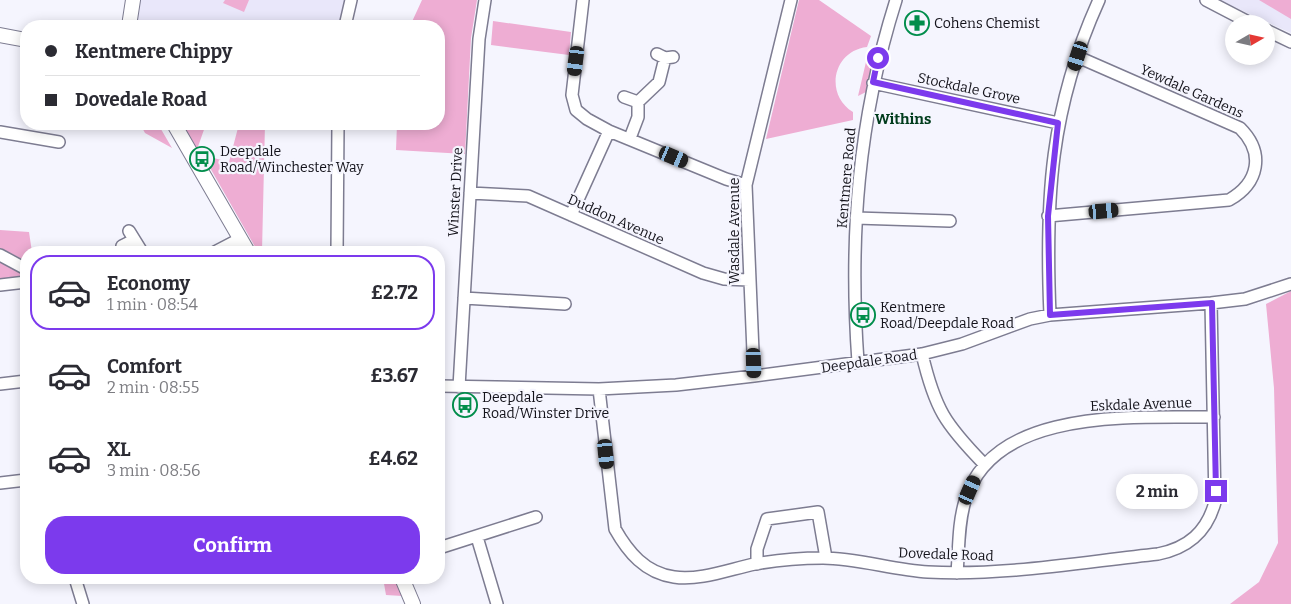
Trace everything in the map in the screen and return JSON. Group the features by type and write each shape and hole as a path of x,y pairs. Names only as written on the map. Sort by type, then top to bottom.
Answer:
{"street":[{"path":"130,20 133,0"},
{"path":"346,20 351,0"},
{"name":"Winster Drive","path":"459,387 479,39 485,0"},
{"path":"583,0 572,95 576,110 587,119 609,131 726,179 746,185"},
{"name":"Wasdale Avenue","path":"754,376 746,185 791,0"},
{"name":"Kentmere Road","path":"858,362 854,266 856,218 864,136 873,82 896,0"},
{"path":"1050,315 1048,216 1058,123 1078,56 1099,0"},
{"path":"1206,0 1235,15"},
{"path":"1275,34 1291,42"},
{"path":"0,35 20,39"},
{"path":"630,138 638,117 638,102 659,82 665,56"},
{"name":"Yewdale Gardens","path":"1048,216 1229,200 1249,184 1254,173 1254,150 1250,138 1240,128 1078,56"},
{"name":"Stockdale Grove","path":"873,82 1058,123"},
{"path":"624,97 638,102"},
{"path":"177,130 244,246"},
{"path":"337,246 338,130"},
{"path":"571,215 609,131"},
{"path":"0,132 59,142"},
{"name":"Duddon Avenue","path":"470,193 528,196 703,273 724,279 749,280"},
{"path":"856,218 952,220"},
{"path":"122,246 132,235 138,246"},
{"path":"227,246 240,239"},
{"path":"0,255 20,266"},
{"path":"0,285 20,283"},
{"name":"Deepdale Road","path":"445,386 599,389 676,385 754,376 922,354 962,344 1030,319 1050,315 1212,303 1245,298 1291,284"},
{"path":"464,298 565,304"},
{"name":"Dovedale Road","path":"599,389 615,529 626,548 641,563 658,573 674,577 693,578 757,564 826,558 891,568 957,572 998,571 1158,554 1190,542 1209,521 1215,502 1212,303"},
{"path":"922,354 935,402 947,423 984,464 965,500 961,520 957,572"},
{"path":"0,384 20,382"},
{"name":"Eskdale Avenue","path":"984,464 1024,439 1080,421 1110,418 1214,417"},
{"path":"0,482 20,480"},
{"path":"757,564 757,549 767,519 818,512 826,558"},
{"path":"445,546 536,517"},
{"path":"477,537 497,604"},
{"path":"77,584 83,604"},
{"path":"405,584 413,604"}],"shaded area":[{"path":"133,0 350,0 346,20 130,20"},
{"path":"225,0 249,0 244,12 223,3"},
{"path":"422,0 477,0 471,38 465,154 396,150 397,130 445,130 445,20 413,20"},
{"path":"799,0 819,0 871,36 867,47 855,50 846,56 836,74 838,95 853,112 853,120 766,139"},
{"path":"1219,0 1291,0 1291,33 1275,26 1275,15 1252,15"},
{"path":"1259,0 1291,0 1291,19"},
{"path":"493,21 571,32 569,55 491,45"},
{"path":"866,62 871,69 866,92 858,96"},
{"path":"143,130 162,130 172,148 145,133"},
{"path":"178,130 204,130 194,158"},
{"path":"237,130 265,130 262,246 255,246 205,159 206,156 229,162"},
{"path":"0,230 29,232 31,246 20,246 20,258 0,248"},
{"path":"0,261 20,272 20,278 0,281"},
{"path":"1291,291 1291,604 1230,604 1259,582 1278,543 1274,388 1266,304"},
{"path":"384,584 400,584 404,594 402,596 386,595"}],"place":[{"name":"Cohens Chemist","path":"917,23"},
{"name":"Deepdale Road/Winchester Way","path":"202,159"},
{"name":"Kentmere Road/Deepdale Road","path":"863,315"},
{"name":"Deepdale Road/Winster Drive","path":"465,405"}],"district":[{"name":"Withins","path":"903,119"}],"route":[{"path":"878,58 873,82 1058,123 1050,180 1048,216 1047,246 1050,315 1212,303 1216,491"}]}
